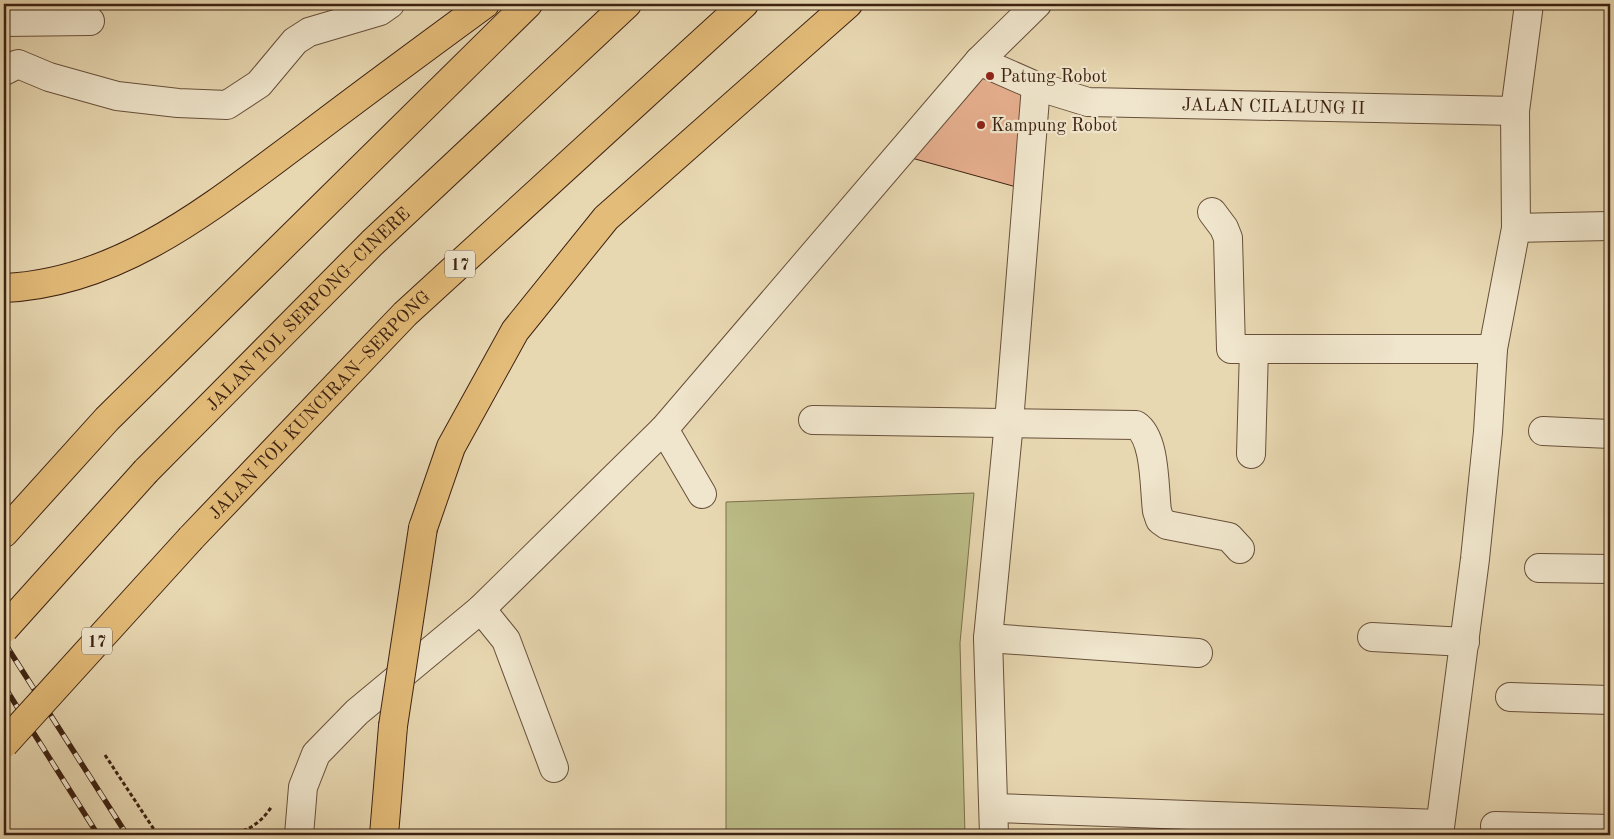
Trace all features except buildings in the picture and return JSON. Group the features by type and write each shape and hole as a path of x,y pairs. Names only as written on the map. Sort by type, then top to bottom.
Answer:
{"highway":[{"path":"4,288 33,286 121,260 195,219 485,4"},
{"path":"4,532 107,419 528,4"},
{"name":"JALAN TOL SERPONG–CINERE","path":"4,629 146,471 372,243 627,4"},
{"name":"JALAN TOL KUNCIRAN–SERPONG","path":"4,744 191,538 405,314 744,4"},
{"path":"384,835 393,726 423,528 451,447 515,331 606,218 848,4"},
{"path":"4,752 25,720"}],"street":[{"path":"4,71 18,64 48,77 117,96 178,103 227,105 259,84 295,41 309,32 380,12 390,4"},
{"path":"299,835 303,787 316,754 357,712 481,609 664,429 979,61 1037,4"},
{"path":"994,808 1440,830 1465,642 1488,432 1493,349 1516,228 1515,111 1529,4"},
{"path":"4,22 90,21"},
{"name":"JALAN CILALUNG II","path":"979,61 1036,86 1088,102 1515,111"},
{"path":"994,835 988,638 1009,422 1036,86"},
{"path":"1212,212 1224,228 1228,238 1231,349 1493,349"},
{"path":"1516,228 1610,226"},
{"path":"1251,454 1254,349"},
{"path":"813,420 1136,425 1142,429 1150,447 1157,511 1160,520 1167,525 1229,537 1240,549"},
{"path":"664,429 702,494"},
{"path":"1543,431 1610,434"},
{"path":"1539,568 1610,569"},
{"path":"481,609 506,640 554,768"},
{"path":"1372,637 1465,642"},
{"path":"988,638 1198,653"},
{"path":"1510,697 1610,700"},
{"path":"1495,826 1610,829"}],"path":[{"path":"105,755 160,835"},
{"path":"211,835 218,832 242,831 263,818 277,797 303,787"}],"green space":[{"path":"974,493 960,643 965,835 726,835 726,502"}],"railway":[{"path":"4,642 127,835"},
{"path":"4,686 98,835"}],"place":[{"name":"Patung Robot","path":"990,76"},
{"name":"Kampung Robot","path":"981,125"}]}
